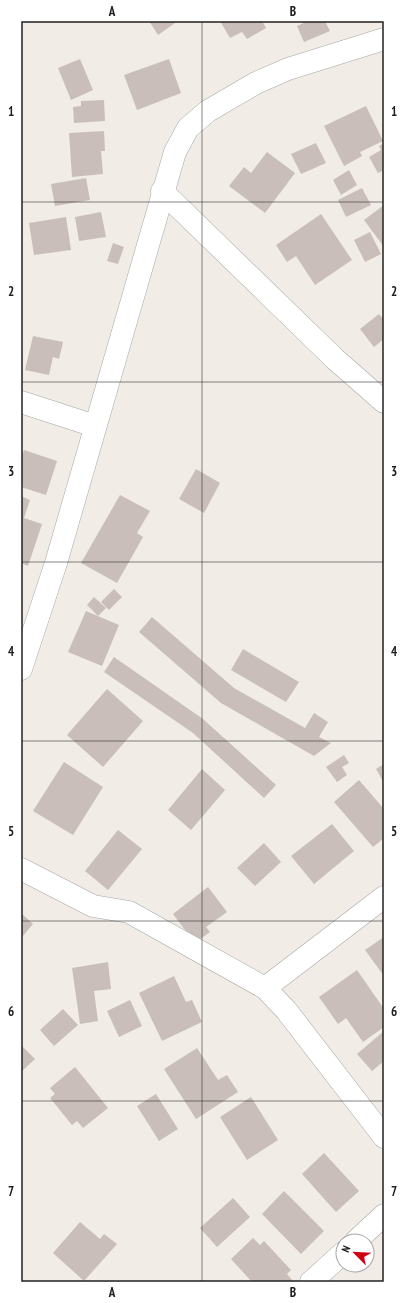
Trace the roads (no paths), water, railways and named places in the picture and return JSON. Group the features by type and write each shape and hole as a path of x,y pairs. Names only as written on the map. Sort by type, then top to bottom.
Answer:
{"street":[{"path":"21,669 56,563 162,191 175,152 181,140 188,128 208,111 256,83 288,69 384,39"},
{"path":"162,191 335,359 384,402"},
{"path":"21,402 95,426"},
{"path":"21,869 92,906 129,912 265,988 286,1010 384,1137"},
{"path":"265,988 384,897"},
{"path":"365,1233 384,1215"},
{"path":"311,1282 335,1260"}]}
